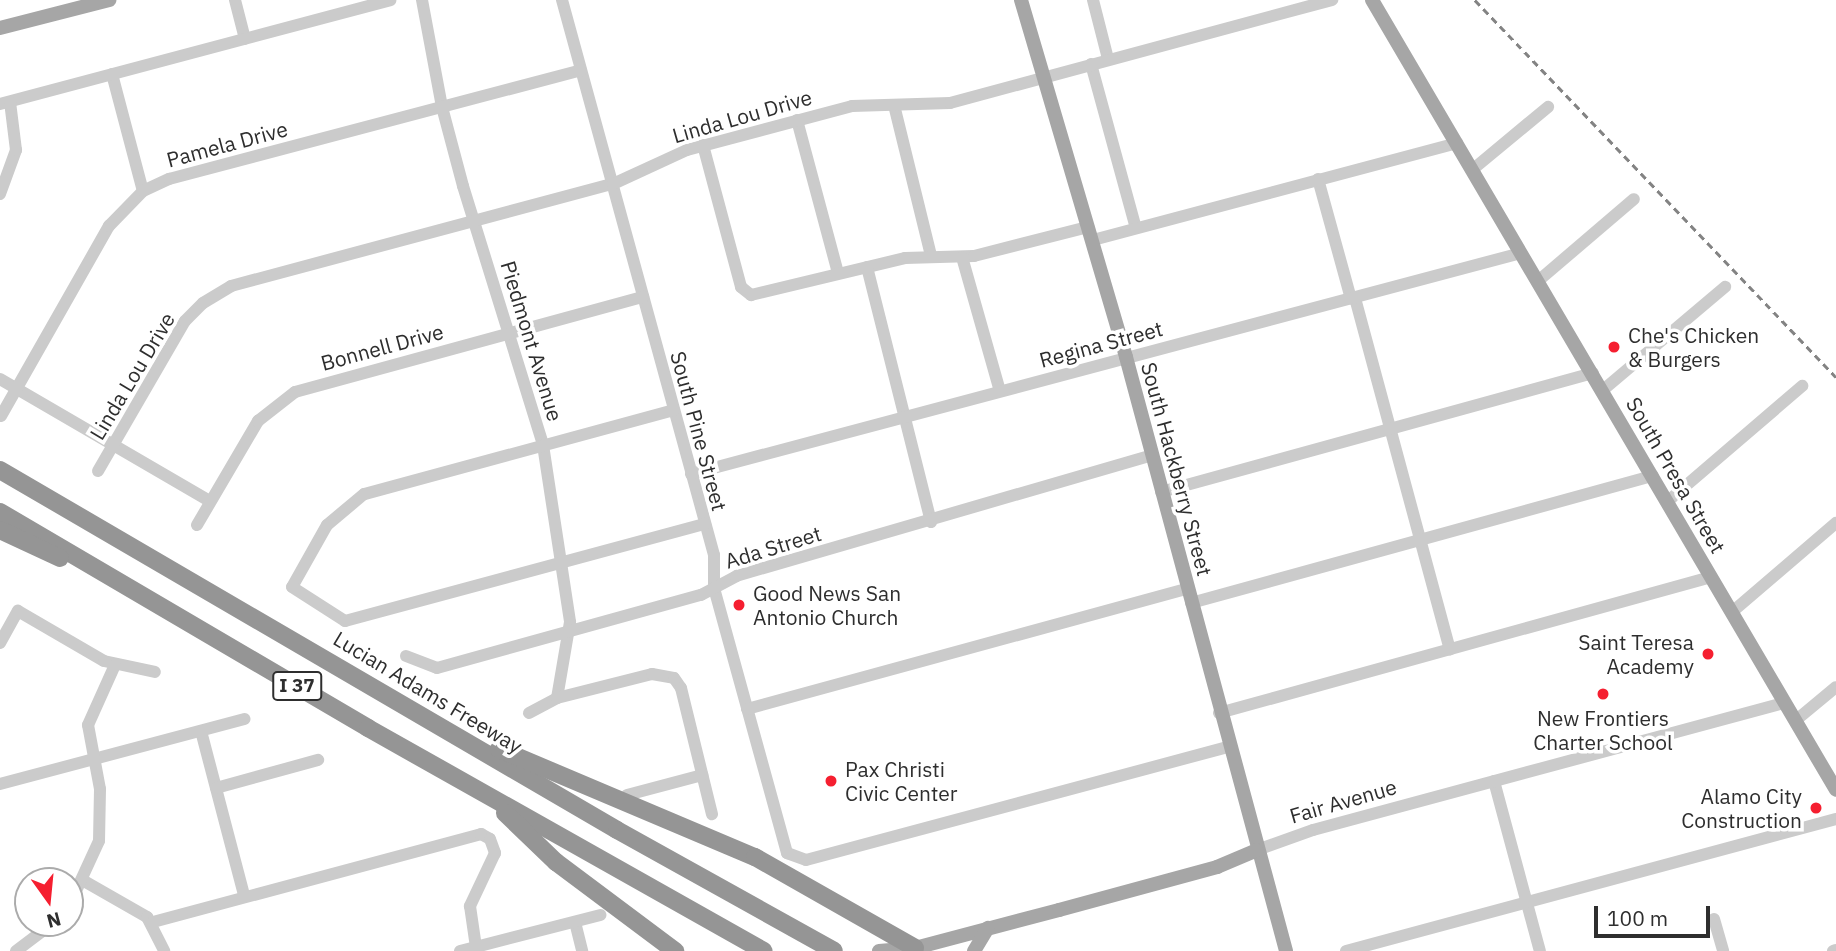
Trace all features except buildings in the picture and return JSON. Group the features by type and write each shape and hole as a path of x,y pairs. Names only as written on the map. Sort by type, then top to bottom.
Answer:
{"highway":[{"path":"0,459 92,513 142,552"},
{"name":"Lucian Adams Freeway","path":"0,470 432,719 617,830 834,951"},
{"name":"I 37","path":"0,512 488,796 760,948"},
{"path":"0,530 65,561 108,574"},
{"path":"432,719 755,857 915,950"},
{"path":"488,796 556,862 675,951"}],"main road":[{"path":"0,28 109,0"},
{"name":"South Hackberry Street","path":"1021,0 1041,78 1126,357 1228,747 1286,951"},
{"name":"South Presa Street","path":"1372,0 1836,790"},
{"name":"Fair Avenue","path":"878,951 915,950 1217,867 1257,850"},
{"path":"974,951 988,928"}],"street":[{"path":"235,0 245,39"},
{"path":"0,194 16,150 5,103 390,0"},
{"name":"Piedmont Avenue","path":"422,0 442,107 473,222 511,332 544,445 563,562 569,631 557,698"},
{"name":"South Pine Street","path":"562,0 705,524 716,570 714,588 785,849 806,860 1228,747"},
{"path":"1093,0 1108,60"},
{"name":"Linda Lou Drive","path":"99,471 178,332 212,296 241,282 613,184 703,145 797,120 852,106 944,104 1332,0"},
{"path":"1091,64 1136,228"},
{"name":"Pamela Drive","path":"1,416 109,226 143,191 169,179 581,70"},
{"path":"112,74 143,191"},
{"path":"894,105 931,256"},
{"path":"1472,170 1548,107"},
{"path":"797,120 838,273"},
{"path":"703,145 741,287 747,293 757,296 867,267 931,256 962,257 1090,233 1136,228 1457,143"},
{"path":"1318,179 1391,429 1450,649"},
{"path":"1538,281 1633,199"},
{"name":"Regina Street","path":"691,474 1521,253"},
{"path":"962,257 1000,390"},
{"path":"867,267 931,522"},
{"path":"1603,390 1725,287"},
{"name":"Bonnell Drive","path":"197,525 257,421 284,398 315,385 643,297"},
{"path":"1161,492 1593,373"},
{"path":"0,379 210,501"},
{"path":"1668,501 1802,386"},
{"path":"674,410 371,491 337,514 295,575 292,587 345,621 705,524"},
{"name":"Ada Street","path":"406,656 437,667 714,588 736,576 931,522 988,500 1152,455"},
{"path":"747,709 1189,596 1421,540 1653,476"},
{"path":"1732,612 1836,523"},
{"path":"1219,713 1712,577"},
{"path":"0,643 18,611 115,665 155,672"},
{"path":"115,665 89,719 101,824 84,881 153,922 164,951"},
{"path":"529,713 557,698 667,675 681,688 712,814"},
{"path":"1796,721 1836,687"},
{"name":"Fair Avenue","path":"1257,850 1494,781 1785,703"},
{"path":"0,784 244,719"},
{"path":"201,731 244,895"},
{"path":"216,788 318,760"},
{"path":"627,795 702,775"},
{"path":"1494,781 1540,951"},
{"path":"1346,951 1836,819"},
{"path":"153,922 473,834 490,839 494,857 470,906 476,947"},
{"path":"460,951 600,915"},
{"path":"1714,919 1723,951"},
{"path":"575,922 582,951"},
{"path":"16,951 34,937"}],"railway":[{"path":"1475,0 1836,377"}],"place":[{"name":"Che's Chicken & Burgers","path":"1614,347"},
{"name":"Good News San Antonio Church","path":"739,605"},
{"name":"Saint Teresa Academy","path":"1708,654"},
{"name":"New Frontiers Charter School","path":"1603,694"},
{"name":"Pax Christi Civic Center","path":"831,781"},
{"name":"Alamo City Construction","path":"1816,808"}]}
